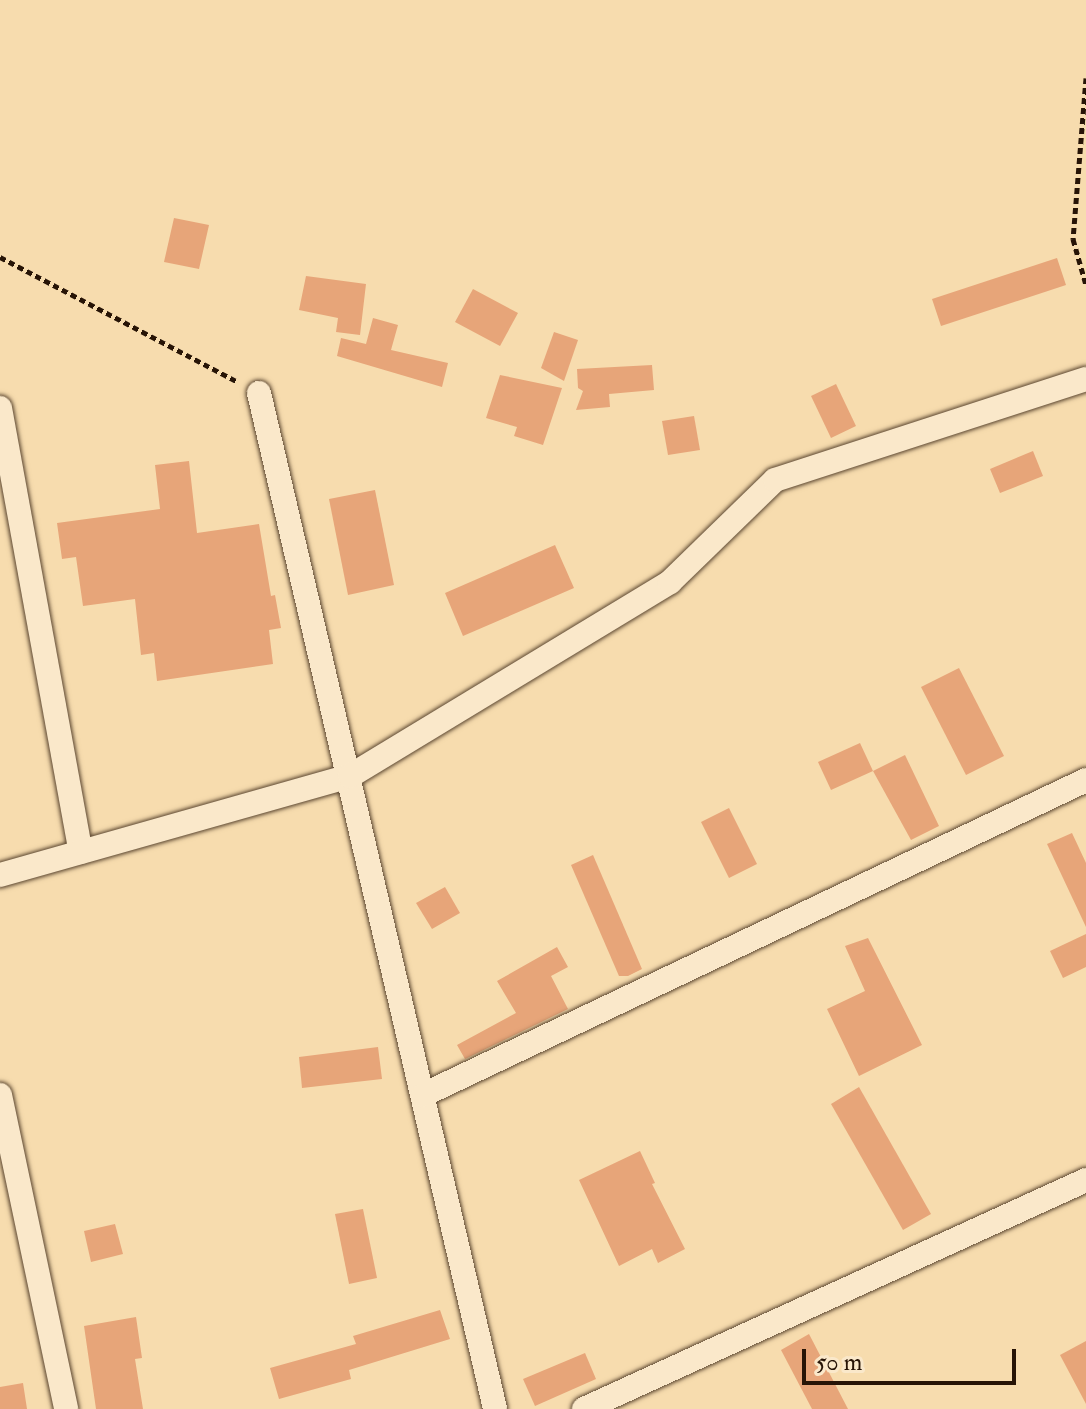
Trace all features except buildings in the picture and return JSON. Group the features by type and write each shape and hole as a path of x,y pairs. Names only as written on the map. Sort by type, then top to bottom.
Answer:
{"street":[{"path":"0,875 350,776 670,582 775,480 1086,379"},
{"path":"259,393 495,1409"},
{"path":"0,408 81,852"},
{"path":"423,1095 1086,780"},
{"path":"0,1095 66,1409"},
{"path":"584,1409 1086,1180"}],"path":[{"path":"1086,78 1073,239 1086,285"},
{"path":"0,257 259,393"}]}
